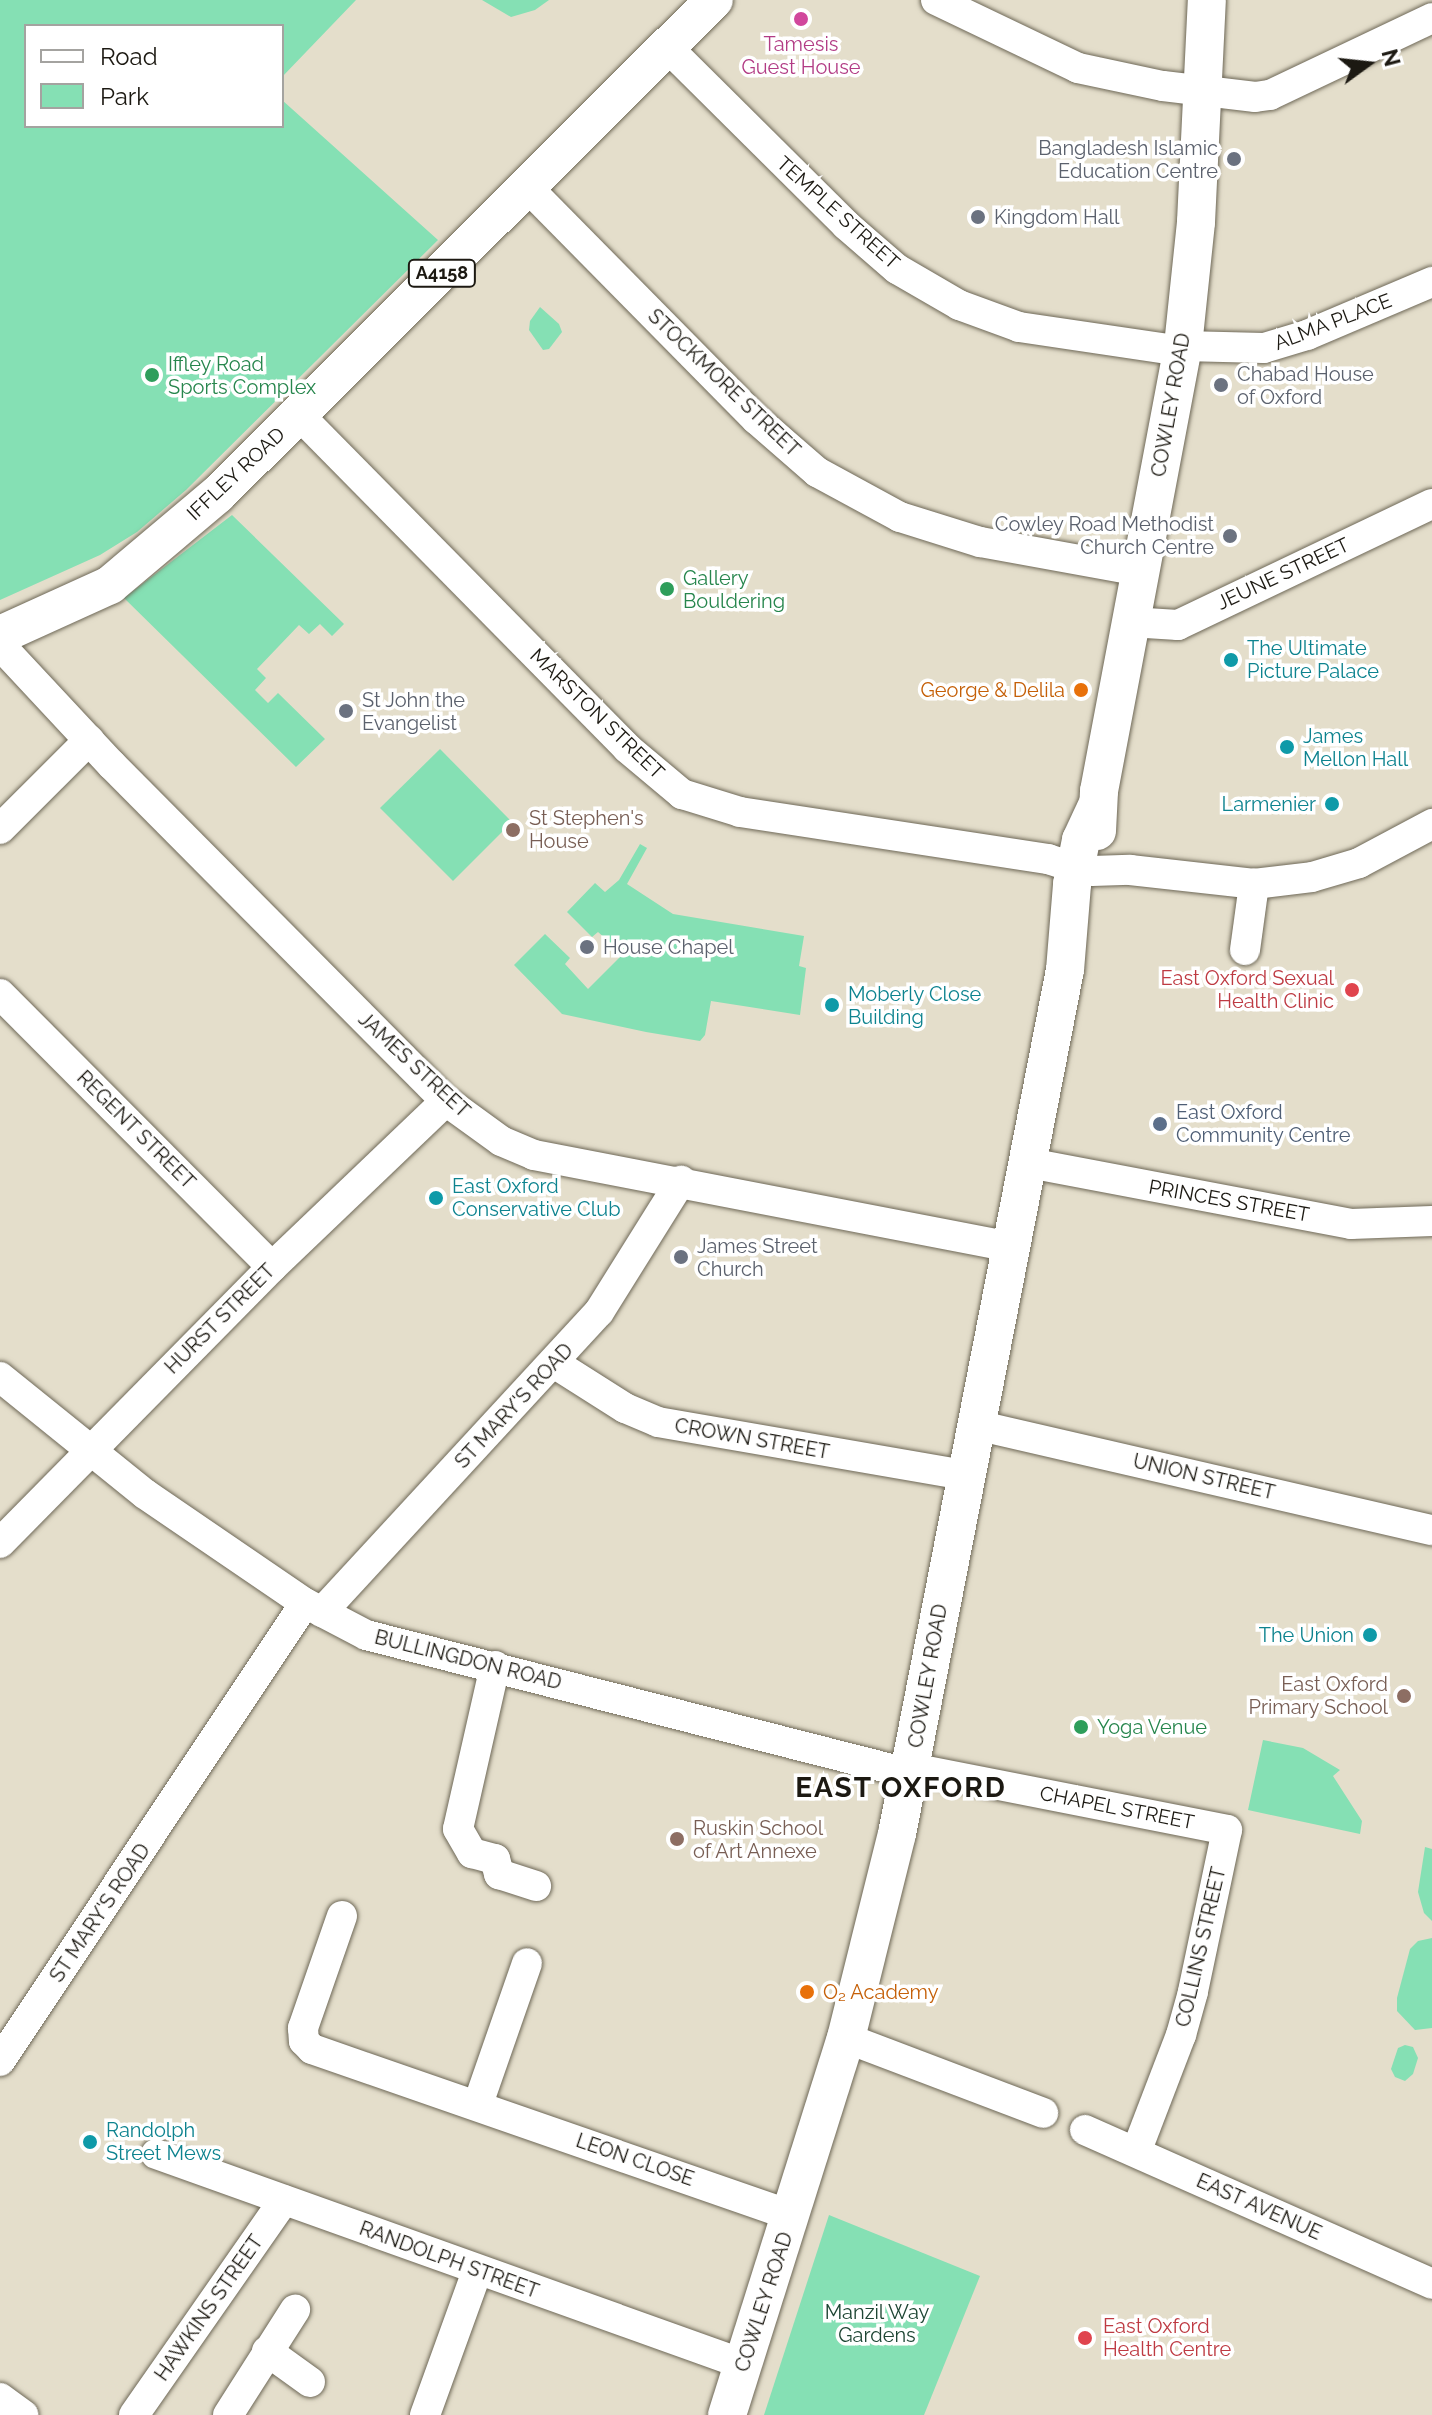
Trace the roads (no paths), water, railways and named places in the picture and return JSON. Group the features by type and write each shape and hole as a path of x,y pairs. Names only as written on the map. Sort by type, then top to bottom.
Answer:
{"main road":[{"name":"IFFLEY ROAD","path":"0,635 110,585 217,495 714,0"},
{"name":"COWLEY ROAD","path":"728,2415 793,2216 846,2038 912,1771 965,1475 1029,1163 1084,870 1081,840 1097,805 1182,348 1196,222 1207,0"}],"street":[{"path":"936,0 1078,68 1255,97 1270,95 1432,18"},
{"name":"TEMPLE STREET","path":"668,48 835,215 897,269 959,305 1019,327 1182,348"},
{"name":"STOCKMORE STREET","path":"528,188 756,419 817,472 913,522 980,542 1140,571"},
{"name":"ALMA PLACE","path":"1182,348 1264,348 1307,335 1432,282"},
{"name":"MARSTON STREET","path":"299,415 627,748 682,794 740,812 1048,859 1084,870 1130,870 1254,884 1312,877 1359,863 1432,824"},
{"name":"JEUNE STREET","path":"1130,622 1178,625 1432,504"},
{"name":"JAMES STREET","path":"0,645 89,740 446,1101 501,1141 534,1155 1011,1247"},
{"path":"0,829 89,740"},
{"path":"1245,950 1254,884"},
{"name":"REGENT STREET","path":"0,994 272,1267"},
{"name":"HURST STREET","path":"0,1543 272,1267 446,1101"},
{"name":"PRINCES STREET","path":"1029,1163 1351,1224 1432,1221"},
{"name":"ST MARY'S ROAD","path":"0,2061 314,1608 554,1363 599,1312 681,1181"},
{"name":"CROWN STREET","path":"554,1363 625,1408 658,1422 965,1475"},
{"name":"BULLINGDON ROAD","path":"0,1377 145,1494 314,1608 366,1635 830,1755 912,1771"},
{"name":"UNION STREET","path":"976,1425 1432,1530"},
{"path":"495,1666 458,1829 472,1853 495,1859 499,1874 536,1886"},
{"name":"CHAPEL STREET","path":"912,1771 1227,1830"},
{"name":"COLLINS STREET","path":"1136,2152 1189,2007 1227,1830"},
{"name":"LEON CLOSE","path":"342,1916 303,2028 304,2041 312,2049 478,2104 793,2216"},
{"path":"478,2104 527,1963"},
{"path":"846,2038 1043,2113"},
{"name":"EAST AVENUE","path":"1085,2130 1432,2284"},
{"name":"RANDOLPH STREET","path":"156,2154 743,2364"},
{"name":"HAWKINS STREET","path":"134,2415 284,2200"},
{"path":"425,2415 477,2271"},
{"path":"228,2415 295,2310"},
{"path":"267,2351 310,2382"},
{"path":"0,2398 23,2415"}],"place":[{"name":"Tamesis Guest House","path":"801,19"},
{"name":"Bangladesh Islamic Education Centre","path":"1234,159"},
{"name":"Kingdom Hall","path":"978,217"},
{"name":"Iffley Road Sports Complex","path":"152,375"},
{"name":"Chabad House of Oxford","path":"1221,385"},
{"name":"Cowley Road Methodist Church Centre","path":"1230,536"},
{"name":"Gallery Bouldering","path":"667,589"},
{"name":"The Ultimate Picture Palace","path":"1231,660"},
{"name":"George & Delila","path":"1081,690"},
{"name":"St John the Evangelist","path":"346,711"},
{"name":"James Mellon Hall","path":"1287,747"},
{"name":"Larmenier","path":"1332,804"},
{"name":"St Stephen's House","path":"513,830"},
{"name":"House Chapel","path":"587,947"},
{"name":"East Oxford Sexual Health Clinic","path":"1352,990"},
{"name":"Moberly Close Building","path":"832,1005"},
{"name":"East Oxford Community Centre","path":"1160,1124"},
{"name":"East Oxford Conservative Club","path":"436,1198"},
{"name":"James Street Church","path":"681,1257"},
{"name":"The Union","path":"1370,1635"},
{"name":"East Oxford Primary School","path":"1404,1696"},
{"name":"Yoga Venue","path":"1081,1727"},
{"name":"Ruskin School of Art Annexe","path":"677,1839"},
{"name":"O₂ Academy","path":"807,1992"},
{"name":"Randolph Street Mews","path":"90,2142"},
{"name":"East Oxford Health Centre","path":"1085,2338"}],"district":[{"name":"EAST OXFORD","path":"901,1788"}],"park label":[{"name":"Manzil Way Gardens","path":"877,2324"}]}
